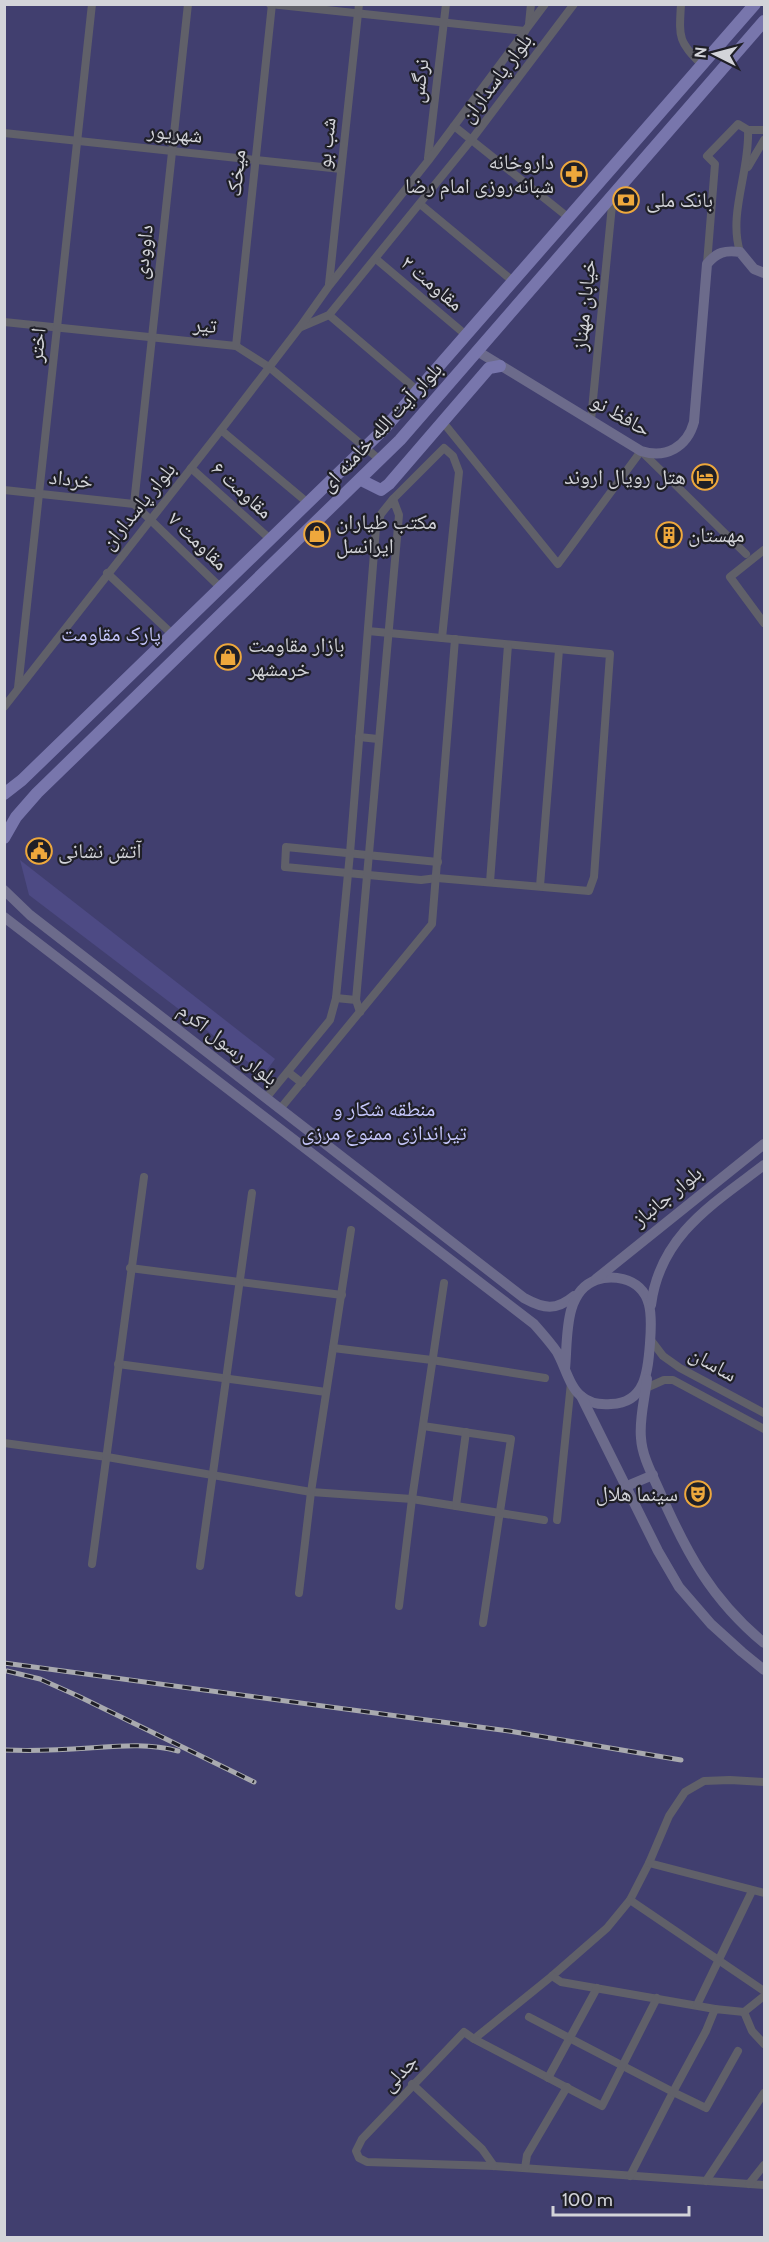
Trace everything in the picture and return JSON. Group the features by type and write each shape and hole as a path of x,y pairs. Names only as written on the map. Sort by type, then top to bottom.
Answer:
{"main road":[{"name":"بلوار آیت الله خامنه ای","path":"4,794 22,780 367,447 514,282 755,4"},
{"name":"بلوار آیت الله خامنه ای","path":"4,838 16,817 37,793 400,440 765,21"},
{"path":"689,80 702,92"},
{"path":"707,264 715,255 722,252 740,252 754,269 765,273"},
{"name":"حافظ نو","path":"477,351 641,451 662,454 675,450 691,432 694,422 707,264"},
{"path":"361,480 381,490 389,484 489,368 500,366"},
{"name":"بلوار رسول اکرم","path":"4,890 30,915 524,1298 539,1306 552,1307 566,1303 579,1292"},
{"name":"بلوار رسول اکرم","path":"4,917 534,1324 556,1351 565,1369"},
{"path":"287,1134 297,1122"},
{"name":"بلوار جانباز","path":"594,1280 765,1144"},
{"name":"بلوار جانباز","path":"651,1308 657,1275 680,1234 695,1219 765,1165"},
{"path":"765,1643 730,1610 703,1576 681,1540 645,1457 640,1438 649,1369 651,1308 647,1297 632,1282 607,1277 594,1280 579,1292 572,1303 565,1369 627,1486 658,1551 679,1587 711,1624 765,1670"},
{"path":"580,1396 590,1402 605,1405 628,1400 638,1392 649,1369"},
{"path":"627,1486 652,1475"}],"street":[{"name":"اختر","path":"18,690 92,4"},
{"name":"داوودی","path":"134,504 188,4"},
{"name":"شب بو","path":"329,286 358,4"},
{"name":"نرگس","path":"428,161 446,4"},
{"path":"272,5 444,23 527,29 531,4"},
{"name":"بلوار پاسداران","path":"4,707 107,573 151,521 329,286 428,161 545,4"},
{"name":"بلوار پاسداران","path":"300,327 329,315 472,139 574,4"},
{"path":"681,4 680,34 684,46 702,65"},
{"name":"میخک","path":"236,346 272,5"},
{"path":"707,264 715,164 707,156 738,124 748,130 765,130"},
{"path":"454,126 569,218"},
{"path":"740,252 736,241 736,225 748,158 748,130"},
{"name":"شهریور","path":"4,133 341,169"},
{"path":"743,177 765,140"},
{"name":"خیابان مهناز","path":"591,420 613,194"},
{"path":"420,204 514,282"},
{"name":"مقاومت ۲","path":"375,259 466,335"},
{"path":"329,315 418,391"},
{"name":"تیر","path":"4,322 236,346 269,367 380,460"},
{"path":"442,422 558,564 641,451 746,554"},
{"path":"221,430 308,503"},
{"path":"266,1098 330,1020 336,998 376,528 381,514 393,499 444,448 453,456 459,472 442,638"},
{"name":"مقاومت ۶","path":"191,468 270,539"},
{"name":"خرداد","path":"4,490 134,504"},
{"path":"360,1012 356,1000 399,515 393,499"},
{"name":"مقاومت ۷","path":"134,504 221,588"},
{"path":"765,550 730,578 765,623"},
{"path":"107,573 172,634"},
{"path":"368,631 610,654 594,878 589,891 437,878 421,880 285,867 286,847 438,862"},
{"path":"280,1109 432,924 455,639"},
{"path":"490,882 508,645"},
{"path":"540,886 560,650"},
{"path":"360,737 378,739"},
{"path":"336,998 356,1000"},
{"path":"288,1071 302,1083"},
{"path":"92,1564 144,1177"},
{"path":"200,1566 252,1193"},
{"path":"299,1593 311,1492 351,1230"},
{"path":"130,1268 342,1294"},
{"path":"399,1606 412,1499 444,1283"},
{"name":"ساسان","path":"650,1339 663,1356 680,1368 765,1413"},
{"path":"333,1348 432,1360 545,1378"},
{"path":"118,1364 326,1392"},
{"name":"ساسان","path":"646,1388 664,1380 673,1380 765,1429"},
{"path":"557,1520 571,1382"},
{"path":"423,1426 511,1438 483,1623"},
{"path":"456,1506 466,1432"},
{"path":"4,1443 106,1457 311,1492 412,1499 544,1520"},
{"name":"جدلی","path":"765,1782 704,1781 684,1792 669,1816 630,1900 607,1928 474,2039 464,2032 362,2139 357,2151 359,2158 367,2162 494,2166 765,2185"},
{"path":"649,1863 765,1893"},
{"path":"697,2005 752,1891"},
{"path":"630,1900 765,1991"},
{"path":"552,1976 561,1982 744,2012 765,1996"},
{"path":"548,2078 597,1988"},
{"path":"474,2039 602,2106 657,1998"},
{"path":"630,2176 716,2008"},
{"path":"744,2012 752,2031 765,2044"},
{"path":"529,2017 706,2108 738,2051"},
{"path":"412,2084 482,2149 494,2166"},
{"path":"525,2168 526,2155 567,2087"},
{"path":"706,2181 765,2093"},
{"path":"748,2184 765,2165"}],"green space":[{"name":"منطقه شکار و تیراندازی ممنوع مرزی","path":"5,5 764,5 764,2237 5,2237"}],"shaded area":[{"path":"20,860 275,1059 264,1074 29,895"}],"railway":[{"path":"4,1663 509,1731 681,1760"},
{"path":"7,1671 40,1679 78,1696 254,1782"},
{"path":"4,1750 133,1746 178,1751"}],"place":[{"name":"داروخانه شبانه‌روزی امام رضا","path":"574,174"},
{"name":"بانک ملی","path":"626,200"},
{"name":"هتل رویال اروند","path":"705,477"},
{"name":"مكتب طياران ايرانسل","path":"317,534"},
{"name":"مهستان","path":"669,535"},
{"name":"بازار مقاومت خرمشهر","path":"228,657"},
{"name":"آتش نشانی","path":"39,851"},
{"name":"سینما هلال","path":"698,1494"}],"park label":[{"name":"پارک مقاومت","path":"111,634"}]}
